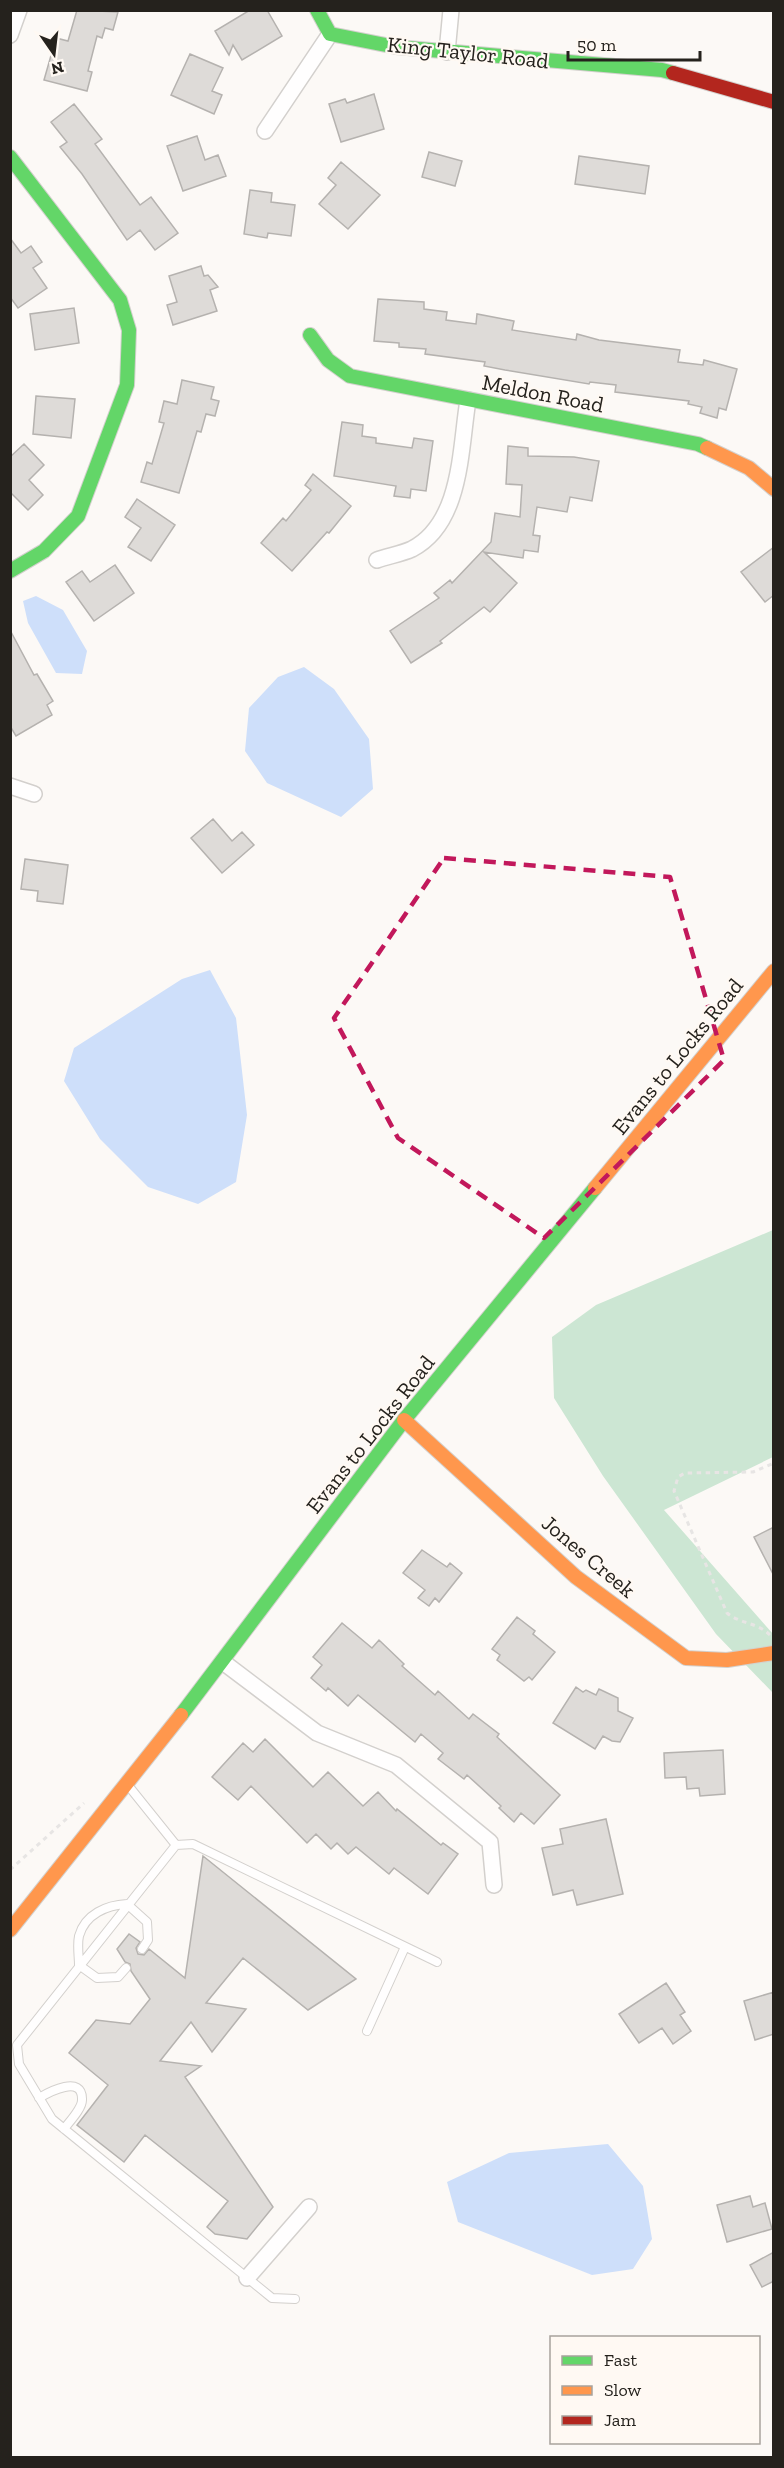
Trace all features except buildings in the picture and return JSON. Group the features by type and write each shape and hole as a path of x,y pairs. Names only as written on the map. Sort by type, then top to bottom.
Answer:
{"street":[{"path":"10,36 19,10"},
{"path":"265,131 330,34 317,10"},
{"path":"447,51 451,10"},
{"name":"King Taylor Road","path":"330,34 396,47 662,70 774,102"},
{"path":"10,157 120,300 129,330 127,385 78,516 44,551 10,571"},
{"name":"Meldon Road","path":"310,335 328,360 351,376 698,444 749,468 774,489"},
{"path":"377,560 412,549 439,528 453,499 468,400"},
{"path":"10,786 34,794"},
{"name":"Evans to Locks Road","path":"10,1930 223,1662 404,1420 774,971"},
{"name":"Jones Creek","path":"404,1420 576,1577 686,1658 728,1660 773,1646"},
{"path":"223,1662 317,1733 396,1765 481,1834 490,1842 494,1885"},
{"path":"247,2278 309,2207"}],"lane":[{"path":"127,1783 176,1845"},
{"path":"295,2299 272,2298 52,2119 19,2064 17,2045 176,1845 193,1844 437,1962"},
{"path":"79,1965 80,1936 92,1916 110,1905 127,1904 147,1922 148,1940 142,1948"},
{"path":"367,2031 405,1947"},
{"path":"79,1965 97,1978 118,1977 126,1968"},
{"path":"39,2098 65,2086 74,2087 80,2092 82,2100 80,2106 64,2129"}],"path":[{"path":"773,1646 759,1626 734,1619 727,1613 674,1491 678,1477 686,1473 753,1472 774,1463"}],"highlighted area":[{"path":"444,858 670,877 724,1060 544,1238 398,1138 334,1018"}],"green space":[{"path":"773,1230 773,1457 664,1510 773,1634 773,1693 716,1634 603,1476 554,1398 552,1337 596,1305"}],"water":[{"path":"36,596 63,610 87,651 82,674 56,673 28,623 23,601"},
{"path":"304,667 334,689 369,739 373,789 341,817 267,783 245,751 249,708 278,677"},
{"path":"210,970 236,1018 247,1115 236,1182 198,1204 148,1187 100,1139 64,1081 74,1048 182,979"},
{"path":"608,2144 643,2186 652,2239 633,2269 592,2275 458,2222 447,2182 509,2153"}],"traffic: fast":[{"path":"317,10 330,34 396,47 662,70 673,73"},
{"path":"10,157 120,300 129,330 127,385 78,516 44,551 10,571"},
{"path":"310,335 328,360 350,376 698,444 707,448"},
{"path":"181,1715 404,1420 595,1188"}],"traffic: slow":[{"path":"707,448 749,468 774,489"},
{"path":"595,1188 774,971"},
{"path":"404,1420 576,1577 686,1658 727,1660 774,1653"},
{"path":"10,1930 181,1715"}],"traffic: jam":[{"path":"673,73 774,102"}]}
